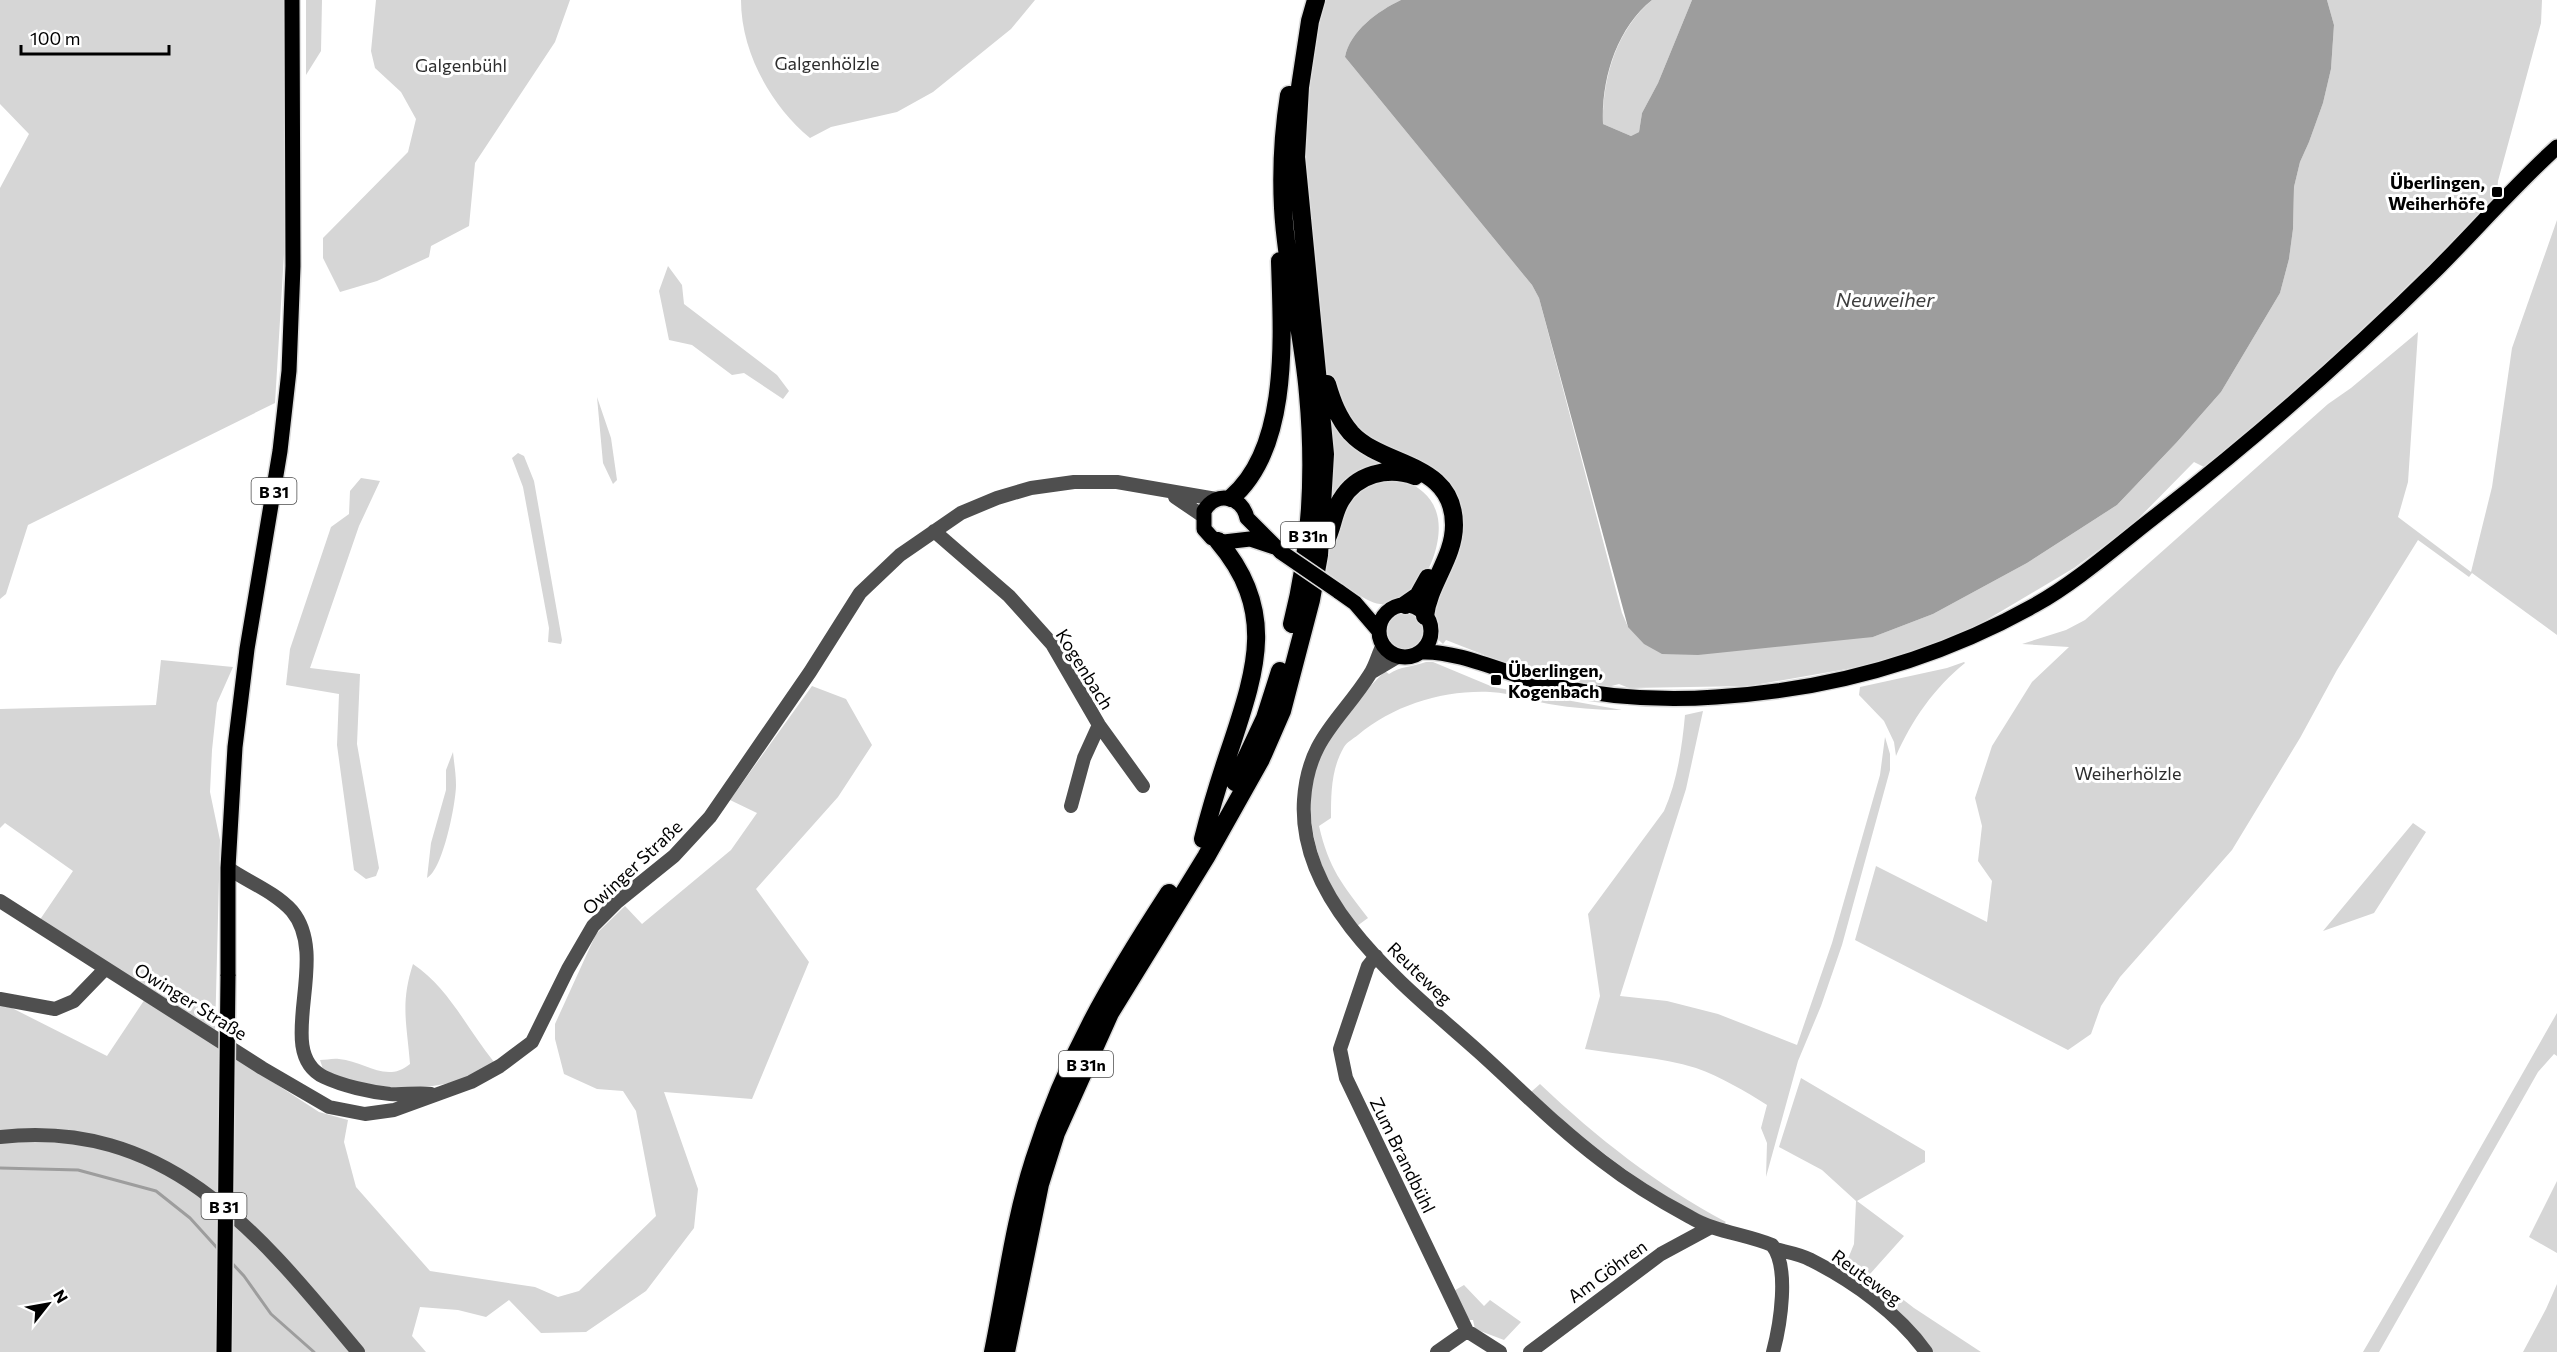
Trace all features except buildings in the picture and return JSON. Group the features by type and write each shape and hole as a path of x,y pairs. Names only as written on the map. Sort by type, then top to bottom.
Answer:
{"highway":[{"name":"B 31n","path":"993,1352 1033,1163 1066,1072 1120,967 1229,796 1265,718 1280,673 1296,608 1308,537 1311,460 1308,394 1283,211 1281,160 1288,97 1299,48 1316,0"},
{"name":"B 31n","path":"1006,1352 1040,1184 1056,1133 1110,1013 1206,857 1261,759 1282,711 1311,600 1319,555 1325,454 1318,363 1296,158 1300,87 1310,21"},
{"path":"1223,499 1243,487 1260,461 1271,430 1276,401 1281,332 1279,244 1283,211"},
{"path":"1318,363 1333,403 1352,434 1367,446 1430,476 1440,486 1451,505 1453,540 1443,570 1427,600 1428,624"},
{"path":"1319,555 1329,534 1340,500 1359,481 1386,471 1405,473 1423,480 1442,504 1446,525 1445,536 1443,546 1418,596 1405,605"},
{"path":"1203,839 1250,688 1256,653 1256,620 1250,594 1242,573 1218,541"}],"main road":[{"name":"B 31","path":"224,1352 228,868 235,747 243,682 280,451 289,371 293,266 292,0"},
{"path":"1420,652 1463,658 1549,684 1579,690 1649,698 1698,698 1790,689 1851,676 1928,655 1980,633 2038,604 2219,467 2366,338 2557,147"},
{"path":"1247,518 1245,530 1231,542 1218,541 1208,534 1203,522 1207,506 1223,499 1242,505 1247,518 1277,550"},
{"path":"1237,539 1250,539 1277,550 1355,603 1386,614"},
{"path":"1355,603 1381,638 1399,656 1410,657 1420,652 1428,643 1428,624"},
{"path":"1381,638 1386,614 1394,608 1405,605 1413,607 1428,624 1434,638 1463,658"}],"street":[{"name":"Owinger Straße","path":"0,901 262,1068 329,1107 365,1114 394,1110 471,1082 500,1066 532,1041 567,969 592,926 617,902 674,856 710,817 810,672 860,593 900,555 961,513 997,498 1031,488 1116,482 1223,499"},
{"name":"Owinger Straße","path":"1166,491 1203,516"},
{"name":"Kogenbach","path":"934,531 1009,596 1052,644 1099,725 1143,786"},
{"name":"Reuteweg","path":"1372,672 1381,638"},
{"name":"Reuteweg","path":"1399,656 1372,672 1331,724 1317,747 1306,783 1304,817 1309,849 1324,886 1338,910 1376,956 1418,999 1594,1155 1692,1218 1711,1227 1761,1240 1775,1249 1809,1259 1861,1291 1915,1337 1926,1352"},
{"path":"1071,806 1084,758 1099,725"},
{"path":"228,868 266,890 292,912 306,941 308,971 301,1023 302,1052 310,1064 323,1076 355,1086 390,1094 436,1096"},
{"name":"Zum Brandbühl","path":"1376,956 1368,966 1340,1049 1346,1078 1467,1331"},
{"path":"0,999 55,1009 74,1001 105,969"},
{"path":"0,1137 42,1136 78,1139 111,1146 175,1171 207,1192 253,1232 305,1288 358,1352"},
{"name":"Am Göhren","path":"1530,1352 1662,1254 1711,1227"},
{"path":"1773,1352 1782,1310 1780,1270 1775,1249"},
{"path":"1437,1352 1467,1331 1500,1352"}],"green space":[{"path":"0,0 284,0 284,254 275,403 28,525 6,594 0,599 0,188 29,134 0,104"},
{"path":"306,0 322,0 321,51 306,75"},
{"name":"Galgenbühl","path":"376,0 570,0 555,42 475,163 469,226 431,246 429,257 377,281 340,292 323,258 323,238 408,152 416,119 401,92 375,68 371,51"},
{"name":"Galgenhölzle","path":"741,0 1035,0 1011,29 933,92 897,112 831,127 810,138 783,110 761,76 746,39"},
{"path":"1316,0 1401,0 1383,10 1359,30 1345,57 1532,285 1539,298 1622,613 1628,627 1873,637 1933,614 2027,563 2117,505 2221,392 2280,293 2289,259 2293,229 2294,187 2300,162 2323,103 2331,69 2334,25 2327,0 2542,0 2541,23 2498,181 2497,195 2490,206 2329,361 2213,461 2204,467 2194,462 2130,527 2074,568 1978,625 1944,641 1864,666 1749,686 1629,688 1619,684 1608,687 1533,674 1446,640 1443,644 1431,633 1420,651 1411,655 1394,654 1387,649 1382,640 1381,625 1385,615 1399,606 1420,610 1449,552 1445,494 1367,446 1326,382 1296,157"},
{"path":"1652,0 1692,0 1658,83 1642,113 1639,132 1631,136 1603,124 1605,90 1620,41 1629,26"},
{"name":"Weiherhölzle","path":"2557,220 2557,635 2472,573 2469,577 2418,540 2337,670 2300,738 2232,850 2120,977 2101,1006 2091,1034 2068,1050 1855,940 1876,866 1987,922 1992,881 1978,861 1982,826 1975,798 1992,746 2032,682 2069,647 2022,644 2066,630 2085,620 2328,404 2351,388 2418,332 2408,482 2398,517 2471,572 2492,487 2512,348"},
{"path":"668,266 682,285 684,304 777,375 789,391 783,399 744,373 732,375 692,345 669,340 659,291"},
{"path":"597,397 611,438 617,480 613,484 603,463"},
{"path":"1331,419 1393,468 1331,504"},
{"path":"518,453 524,456 534,481 561,644 548,642 549,628 523,487 512,458"},
{"path":"361,478 380,481 359,526 310,668 360,674 357,744 379,868 376,876 366,879 354,870 337,745 339,694 286,685 290,649 331,527 349,514 350,491"},
{"path":"1404,480 1424,492 1434,506 1439,524 1438,540 1434,556 1418,586 1407,596 1394,603 1380,604 1359,595 1325,571 1339,518 1353,495 1363,486 1376,481"},
{"path":"161,660 233,667 217,703 212,750 210,792 220,840 215,1034 39,921 73,871 5,823 0,828 0,709 156,705"},
{"path":"1433,662 1493,687 1622,710 1549,704 1512,695 1472,692 1437,697 1403,708 1372,724 1348,742 1336,764 1331,818 1319,826 1332,865 1368,918 1357,926 1331,886 1315,843 1311,820 1314,773 1327,739 1350,708 1385,671 1389,674 1398,669"},
{"path":"1964,662 1925,705 1896,756 1894,742 1884,721 1859,695 1860,687 1947,668"},
{"path":"812,686 846,699 872,745 838,797 756,889 809,962 752,1099 664,1092 698,1189 694,1228 646,1291 586,1332 541,1333 509,1300 486,1317 458,1310 420,1307 412,1336 426,1352 0,1352 0,1002 107,1056 145,999 319,1112 348,1120 344,1142 356,1187 430,1271 535,1287 558,1297 579,1291 656,1216 636,1111 623,1091 597,1089 564,1074 555,1039 555,1024 596,934 625,906 642,924 731,850 757,813 730,800"},
{"path":"1703,711 1686,789 1620,996 1667,1001 1718,1014 1797,1045 1832,943 1880,775 1885,737 1890,754 1890,770 1842,945 1821,1006 1798,1061 1766,1177 1767,1143 1761,1128 1767,1105 1715,1076 1683,1064 1585,1049 1600,996 1588,914 1664,811 1678,764 1685,715"},
{"path":"453,752 456,785 454,806 443,850 433,872 427,878 431,843 446,790 446,770"},
{"path":"2413,823 2426,832 2374,913 2323,931"},
{"path":"413,964 426,974 447,997 494,1062 456,1081 441,1085 406,1088 370,1085 337,1076 323,1069 320,1060 349,1061 384,1072 401,1070 410,1064 406,1003"},
{"path":"2557,1013 2557,1056 2554,1054 2538,1072 2379,1352 2363,1352 2412,1268"},
{"path":"1801,1078 1925,1151 1925,1162 1857,1201 1904,1236 1870,1274 1914,1308 1981,1352 1932,1352 1843,1271 1854,1244 1856,1201 1822,1170 1779,1147"},
{"path":"1540,1084 1628,1159 1676,1192 1726,1222 1722,1225 1670,1198 1598,1149 1531,1092"},
{"path":"2557,1181 2557,1253 2529,1237"},
{"path":"2557,1284 2557,1352 2523,1352 2546,1309"},
{"path":"1464,1285 1484,1306 1490,1300 1521,1322 1504,1340 1475,1329 1473,1320 1467,1320 1452,1292"}],"water":[{"name":"Neuweiher","path":"1401,0 1652,0 1639,12 1620,40 1613,56 1605,90 1603,124 1631,136 1639,132 1642,113 1658,83 1692,0 2327,0 2334,25 2331,69 2323,103 2300,162 2294,187 2293,229 2289,259 2280,293 2221,392 2117,505 2027,563 1933,614 1873,637 1698,655 1662,654 1644,644 1628,627 1539,298 1532,285 1345,57 1359,30 1383,10"}],"waterway":[{"path":"0,1168 78,1170 156,1191 190,1218 219,1250"},
{"path":"230,1261 244,1276 271,1314 314,1352"}],"place":[{"name":"Überlingen, Weiherhöfe","path":"2497,192"},
{"name":"Überlingen, Kogenbach","path":"1496,680"}]}
